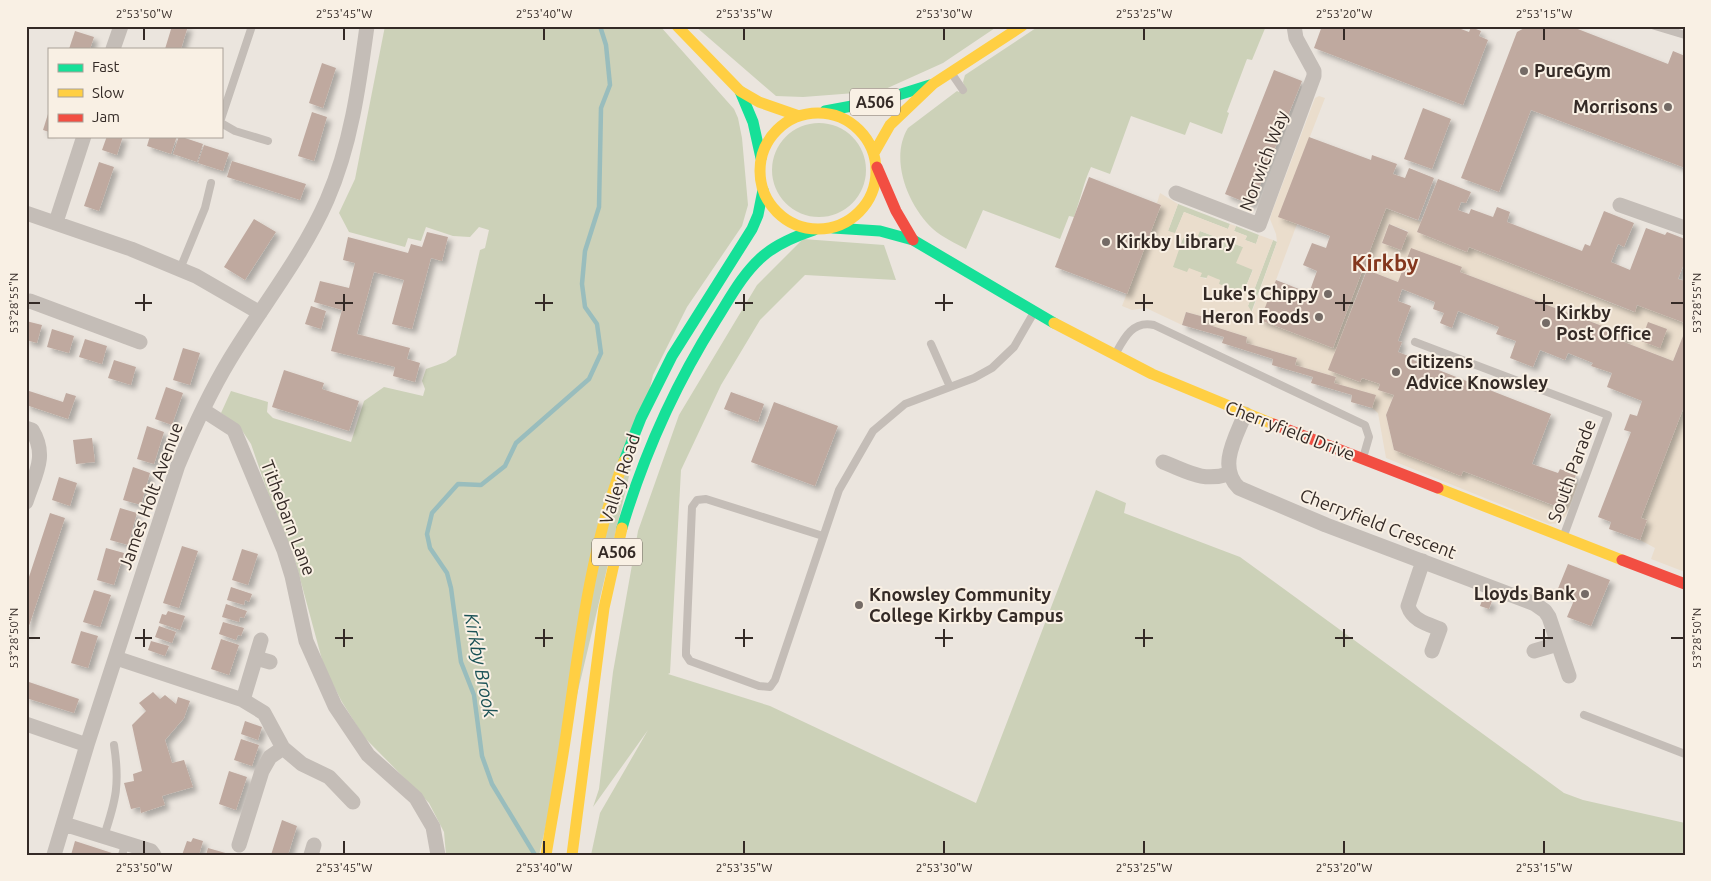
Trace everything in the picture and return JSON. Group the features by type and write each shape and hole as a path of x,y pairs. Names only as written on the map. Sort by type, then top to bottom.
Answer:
{"main road":[{"path":"677,26 740,91 759,102 799,116"},
{"name":"A506","path":"874,153 890,126 933,84 1022,26"},
{"name":"A506","path":"816,112 838,116 858,128 867,139 874,153 877,167 875,187 866,205 852,219 833,228 814,230 798,226 782,218 770,205 763,190 759,174 761,158 768,140 782,125 799,116 816,112 879,101 933,84"},
{"path":"740,91 753,122 761,158"},
{"name":"Cherryfield Drive","path":"877,167 900,219 913,240"},
{"name":"Valley Road","path":"546,855 567,730 581,627 605,521 622,466 641,418 672,356 752,229 763,190"},
{"name":"Cherryfield Drive","path":"833,228 880,231 913,240 1034,312 1152,374 1245,414 1685,584"},
{"name":"Valley Road","path":"572,855 604,606 624,523 646,461 666,410 694,355 746,277 772,248 814,230"}],"street":[{"path":"113,48 121,26"},
{"name":"James Holt Avenue","path":"54,855 87,745 178,464 203,410 230,360 303,246 327,200 340,165 355,107 367,26"},
{"name":"Norwich Way","path":"1176,193 1259,226 1314,76 1314,71 1296,38 1294,26"},
{"path":"56,222 83,138"},
{"path":"1620,205 1685,228"},
{"path":"26,213 56,222 180,269 196,276 260,313"},
{"path":"26,302 30,301 140,342"},
{"name":"Tithebarn Lane","path":"203,410 234,430 284,550 292,576 306,641 335,706 368,755 416,798 433,827 438,855"},
{"path":"1164,462 1204,478 1229,474 1230,455 1245,414"},
{"path":"26,428 32,430 40,442 41,456 26,502"},
{"name":"Cherryfield Crescent","path":"1229,474 1234,484 1244,492 1540,607 1549,617 1569,676"},
{"path":"1423,561 1408,606 1413,616 1418,620 1440,630 1432,651"},
{"path":"243,700 263,660 261,640"},
{"path":"1534,651 1558,644"},
{"path":"116,658 243,700 264,714 283,748 302,764 329,776 353,802"},
{"path":"26,724 87,745"},
{"path":"239,845 262,771 270,758 283,748"},
{"path":"64,824 104,836 124,849 151,851 154,855"}],"lane":[{"path":"222,115 252,26"},
{"path":"1655,26 1675,34 1685,35"},
{"path":"950,72 962,90"},
{"path":"222,124 234,131 268,141"},
{"path":"180,269 204,208 211,183"},
{"path":"823,536 706,499 697,500 692,507 687,619 686,655 690,661 759,686 770,687 775,680 839,490 873,431 905,404 974,378 1005,357 1034,312"},
{"path":"1115,355 1131,330 1143,324 1154,326 1365,425 1369,438 1363,458"},
{"name":"South Parade","path":"1415,342 1608,414 1564,537"},
{"path":"931,344 950,387"},
{"path":"1584,715 1685,754"},
{"path":"104,836 114,804 118,775 114,745"}],"green space":[{"path":"385,26 660,26 734,109 742,138 748,205 742,226 687,307 653,375 539,855 446,855 444,832 429,803 364,737 342,702 324,667 295,560 269,496 251,444 239,426 221,413 231,391 268,402 267,412 273,418 351,442 364,401 384,387 423,396 425,389 422,381 426,369 446,362 456,355 480,250 485,248 489,230 479,227 470,237 453,236 426,227 421,241 408,238 405,247 349,232 339,213 355,179"},
{"path":"695,26 998,26 943,63 881,91 803,97 776,96"},
{"path":"1039,26 1266,26 1252,60 1247,59 1227,112 1229,113 1222,134 1190,122 1185,135 1131,116 1110,174 1091,167 1074,217 1069,216 1060,239 983,210 966,249 933,229 916,208 904,182 901,168 900,154 903,140 908,128 957,91 959,92 965,88 963,82 965,75"},
{"path":"819,123 837,127 852,137 862,152 866,170 862,188 852,203 837,213 819,217 801,213 786,203 776,188 772,170 776,152 786,137 801,127"},
{"path":"1178,204 1230,224 1228,229 1184,212 1175,234 1168,231"},
{"path":"1236,226 1259,235 1256,244 1245,240 1247,236 1234,231"},
{"path":"1200,231 1243,247 1253,269 1243,294 1218,284 1220,280 1200,277 1201,273 1189,269 1188,273 1172,267 1183,238"},
{"path":"803,239 884,245 896,280 805,275 760,320 721,385 681,470 670,673 668,674 770,706 976,803 1096,490 1126,503 1124,513 1240,557 1564,793 1583,800 1685,823 1685,855 591,855 600,813 648,730 593,807 599,789 613,672 638,531 679,415 757,285"},
{"path":"1273,240 1277,242 1251,313 1248,306"},
{"path":"1177,279 1185,282 1178,301 1170,298"},
{"path":"1196,286 1203,289 1196,308 1189,305"},
{"path":"1214,293 1221,296 1214,315 1207,312"},
{"path":"1232,301 1240,303 1233,322 1225,319"}],"shaded area":[{"path":"1319,96 1325,98 1279,216 1297,224 1261,320 1333,348 1386,208 1421,222 1417,232 1467,252 1469,247 1634,312 1638,305 1685,323 1685,331 1673,361 1624,342 1626,335 1460,272 1462,267 1398,282 1366,270 1329,370 1360,382 1362,378 1380,384 1378,390 1394,395 1386,415 1394,450 1463,471 1557,507 1565,504 1574,483 1578,484 1566,516 1560,523 1549,524 1386,458 1378,413 1372,408 1375,395 1334,383 1336,377 1295,365 1297,358 1246,343 1247,337 1206,324 1208,318 1186,312 1182,325 1146,308 1132,310 1122,306 1161,205 1157,203 1160,193 1178,204 1168,231 1175,233 1184,212 1228,229 1230,224 1236,226 1234,231 1247,236 1245,240 1256,244 1259,235 1273,240 1248,306 1252,312 1277,242 1270,219 1272,212 1315,98","holes":["1389,224 1408,231 1401,250 1382,243","1200,231 1243,247 1236,263 1253,270 1243,293 1219,284 1220,280 1208,275 1206,279 1200,277 1202,273 1189,268 1187,272 1173,267 1183,238 1195,243"]},
{"path":"1685,404 1685,572 1651,559 1655,548 1640,540 1647,520 1641,518"}],"building":[{"path":"172,26 188,26 181,48 165,48"},
{"path":"1322,26 1453,26 1469,32 1471,27 1481,31 1479,36 1488,40 1463,105 1314,48"},
{"path":"1528,26 1570,26 1668,64 1673,51 1685,56 1685,168 1531,110 1499,192 1461,178 1517,32"},
{"path":"75,31 94,37 90,48 69,48"},
{"path":"322,63 336,68 323,108 309,103"},
{"path":"1274,70 1302,81 1252,205 1225,194"},
{"path":"1423,108 1451,119 1432,169 1404,159"},
{"path":"312,112 327,117 314,161 298,156"},
{"path":"48,114 48,132 43,130"},
{"path":"1309,137 1371,160 1372,155 1397,164 1393,174 1405,178 1409,168 1434,178 1418,220 1386,208 1333,348 1260,320 1276,280 1309,293 1317,271 1303,265 1312,243 1326,248 1330,236 1278,217"},
{"path":"106,138 122,138 117,155 102,150"},
{"path":"149,138 176,138 171,154 147,146"},
{"path":"178,138 185,138 203,144 197,162 173,154"},
{"path":"204,145 229,153 223,171 198,163"},
{"path":"232,161 306,184 300,200 227,177"},
{"path":"99,162 114,167 99,211 84,206"},
{"name":"Kirkby Library","path":"1089,177 1161,205 1127,294 1055,267"},
{"path":"1438,179 1471,192 1466,203 1461,202 1458,210 1469,214 1471,209 1493,217 1497,207 1510,212 1507,222 1582,251 1585,244 1590,246 1604,211 1634,223 1624,247 1618,244 1611,262 1630,270 1646,228 1665,235 1667,232 1685,239 1685,261 1678,279 1685,281 1685,323 1637,305 1635,312 1469,247 1467,252 1417,232"},
{"path":"254,219 276,232 245,280 224,267"},
{"path":"1389,224 1408,232 1401,250 1382,243"},
{"path":"427,232 448,237 442,261 431,258 412,329 392,324 404,280 374,272 357,334 410,348 407,359 420,363 415,382 393,376 395,367 331,351 342,310 314,302 320,281 349,288 355,263 343,260 348,237 408,253 411,244 422,247"},
{"path":"1411,248 1462,267 1460,272 1626,335 1624,342 1673,361 1685,331 1685,404 1641,518 1647,520 1640,540 1609,529 1611,522 1598,517 1631,432 1624,430 1630,414 1637,416 1642,401 1607,387 1612,373 1591,366 1593,363 1568,353 1565,360 1540,350 1533,367 1510,358 1516,341 1496,334 1499,327 1458,311 1452,328 1440,323 1444,313 1433,309 1435,302 1402,289 1398,301 1411,306 1398,341 1402,342 1398,352 1414,358 1413,360 1551,414 1532,464 1558,473 1560,469 1576,475 1565,504 1558,507 1463,471 1461,476 1394,450 1386,415 1394,395 1378,390 1380,384 1362,378 1360,382 1328,370 1367,270 1398,282"},
{"path":"311,306 326,311 321,329 305,324"},
{"path":"1186,312 1208,318 1206,324 1247,337 1246,343 1297,358 1295,365 1336,377 1334,383 1376,395 1372,408 1351,402 1352,395 1311,383 1313,377 1272,365 1273,359 1222,343 1224,337 1182,325"},
{"path":"26,321 42,325 37,343 26,340"},
{"path":"1648,322 1667,329 1660,348 1641,341"},
{"path":"52,329 74,336 69,353 47,347"},
{"path":"85,339 107,346 102,364 79,357"},
{"path":"183,348 200,353 190,385 173,380"},
{"path":"114,360 136,367 131,385 108,378"},
{"path":"284,370 324,383 322,389 359,401 349,431 272,407"},
{"path":"166,387 183,393 172,425 155,419"},
{"path":"26,390 63,402 66,393 76,396 68,419 26,405"},
{"path":"731,392 764,404 758,422 724,409"},
{"path":"774,402 838,426 815,486 751,462"},
{"path":"147,426 164,432 154,464 137,459"},
{"path":"92,438 95,462 76,464 73,440"},
{"path":"133,467 150,473 141,505 123,500"},
{"path":"59,477 77,483 70,506 52,500"},
{"path":"120,508 137,513 128,545 110,540"},
{"path":"50,513 65,518 26,635 26,586"},
{"path":"182,546 198,551 179,608 163,603"},
{"path":"106,548 124,553 114,585 97,580"},
{"path":"242,549 258,554 248,585 232,580"},
{"name":"Lloyds Bank","path":"1568,564 1610,580 1591,626 1567,617 1575,598 1557,591"},
{"path":"231,587 252,594 249,602 245,600 244,605 227,600"},
{"path":"94,590 111,595 100,627 83,622"},
{"path":"1483,598 1492,601 1489,609 1480,606"},
{"path":"226,604 247,611 244,618 240,617 239,622 222,617"},
{"path":"168,611 185,616 180,630 159,623 162,614 166,615"},
{"path":"223,622 244,628 241,636 238,635 236,640 219,634"},
{"path":"159,626 176,632 172,643 155,637"},
{"path":"81,631 98,636 88,668 71,663"},
{"path":"221,639 239,645 229,675 211,669"},
{"path":"151,641 169,646 165,656 148,650"},
{"path":"26,681 79,699 74,713 26,698"},
{"path":"153,692 160,699 165,695 176,704 178,697 190,701 184,718 165,740 172,763 184,760 193,787 162,796 165,805 141,813 140,807 131,809 124,783 134,781 133,774 142,771 132,725 146,711 139,703"},
{"path":"245,721 262,727 258,740 241,734"},
{"path":"241,739 259,745 252,766 234,760"},
{"path":"229,771 247,777 236,810 219,804"},
{"path":"282,820 297,826 288,855 271,855"},
{"path":"193,838 203,841 199,855 182,855 187,841 191,842"},
{"path":"75,841 112,853 112,855 71,855"},
{"path":"208,848 229,854 229,855 206,855"}],"waterway":[{"name":"Kirkby Brook","path":"535,855 492,784 482,756 474,695 461,662 451,588 447,573 430,548 427,534 432,513 458,484 481,485 505,466 516,443 589,379 601,353 597,324 585,307 582,284 585,251 599,207 601,108 610,85 606,45 600,26"}],"traffic: fast":[{"path":"825,111 879,101 930,85"},
{"path":"740,91 753,122 761,158"},
{"path":"624,461 641,418 672,356 752,229 758,215 763,190"},
{"path":"833,228 880,231 913,240 1054,323"},
{"path":"622,528 640,473 674,395 701,345 732,295 749,270 769,251 787,240 814,230"}],"traffic: slow":[{"path":"677,26 740,91 759,102 799,116"},
{"path":"874,153 890,125 933,84 1022,26"},
{"path":"818,113 840,117 859,130 872,149 876,171 872,193 859,212 840,225 818,229 796,225 777,212 764,193 760,171 764,149 777,130 796,117 818,113"},
{"path":"1054,323 1152,374 1273,424"},
{"path":"546,855 588,593 603,526 624,461"},
{"path":"1438,488 1622,560"},
{"path":"572,855 604,608 622,528"}],"traffic: jam":[{"path":"877,167 896,211 913,240"},
{"path":"1273,424 1438,488"},
{"path":"1622,560 1685,584"}],"place":[{"name":"PureGym","path":"1524,71"},
{"name":"Morrisons","path":"1668,107"},
{"name":"Kirkby Library","path":"1106,242"},
{"name":"Luke's Chippy","path":"1328,294"},
{"name":"Heron Foods","path":"1319,317"},
{"name":"Kirkby Post Office","path":"1546,323"},
{"name":"Citizens Advice Knowsley","path":"1396,372"},
{"name":"Lloyds Bank","path":"1585,594"},
{"name":"Knowsley Community College Kirkby Campus","path":"859,605"}],"district":[{"name":"Kirkby","path":"1385,263"}]}
